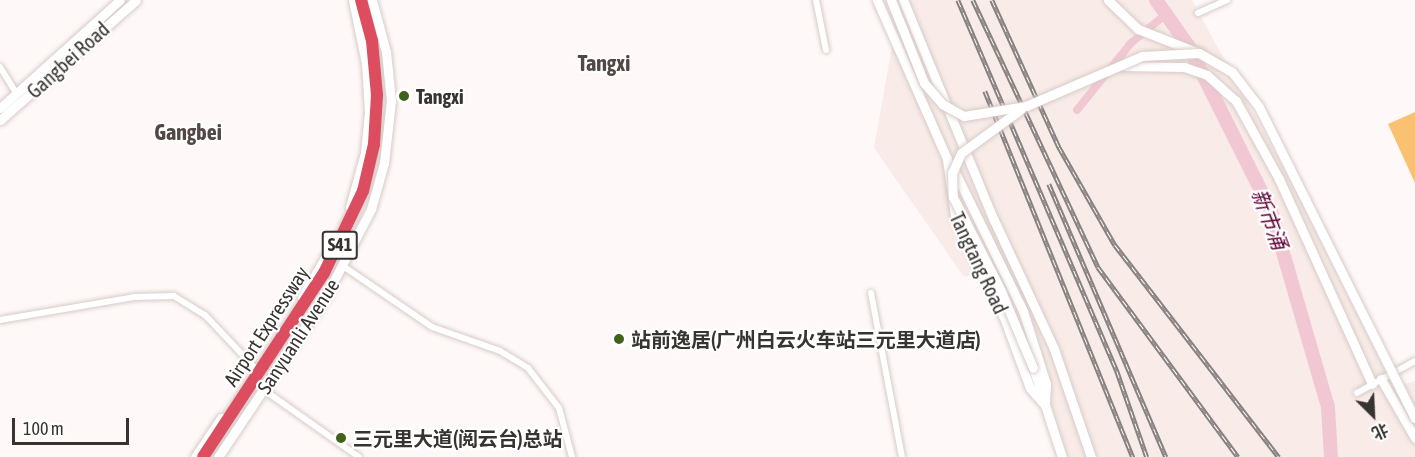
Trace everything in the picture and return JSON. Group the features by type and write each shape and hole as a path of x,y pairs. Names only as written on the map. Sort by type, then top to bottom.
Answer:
{"highway":[{"name":"Airport Expressway","path":"203,457 324,273 363,191 374,144 377,95 372,41 361,0"}],"street":[{"name":"Gangbei Road","path":"0,120 136,0"},
{"name":"Sanyuanli Avenue","path":"195,457 255,368 330,247 362,171 368,90 353,0"},
{"name":"Sanyuanli Avenue","path":"218,457 264,390 343,266 371,209 389,131 389,68 372,0"},
{"path":"816,0 826,50"},
{"name":"Tangtang Road","path":"877,0 947,159 955,216 1005,320 1030,388 1045,405 1062,457"},
{"path":"882,0 893,24 910,76"},
{"path":"891,0 924,83 942,104 973,116 1026,106 1142,56 1199,53"},
{"name":"Tangtang Road","path":"903,0 945,103 1054,349 1091,457"},
{"path":"1108,0 1138,28 1199,53 1232,72 1259,107 1415,418"},
{"path":"1198,13 1227,0"},
{"name":"Gangbei Road","path":"0,108 118,1"},
{"path":"1121,66 1184,67 1208,75 1236,101 1279,179 1361,365 1376,382 1415,438"},
{"path":"0,68 16,93"},
{"path":"926,111 932,98 945,103"},
{"path":"1026,106 961,153 952,172 953,189 965,226 1001,291 1033,368 1045,405"},
{"path":"947,159 962,178 1023,311 1046,384 1045,405"},
{"path":"343,266 432,327 500,351 528,368 556,403 572,457"},
{"path":"871,293 902,457"},
{"path":"0,320 134,297 174,296 205,315 255,368"},
{"path":"1357,393 1415,361"},
{"path":"264,390 359,457"}],"shaded area":[{"path":"893,0 1192,0 1402,385 1415,381 1415,457 1066,457 986,272 964,277 874,148 896,23"},
{"path":"1415,112 1415,183 1388,124"}],"waterway":[{"name":"新市涌","path":"1156,0 1189,47 1271,211 1328,407 1331,457"},
{"path":"1077,110 1131,43 1166,14"}],"railway":[{"path":"958,0 1117,371 1147,457"},
{"path":"973,0 1098,267 1238,457"},
{"path":"992,0 1059,147 1115,245 1279,457"},
{"path":"985,91 1133,457"},
{"path":"1049,184 1166,457"}],"place":[{"name":"Tangxi","path":"404,96"},
{"name":"站前逸居(广州白云火车站三元里大道店)","path":"619,339"},
{"name":"三元里大道(阅云台)总站","path":"341,438"}],"district":[{"name":"Tangxi","path":"604,64"},
{"name":"Gangbei","path":"188,133"}]}
